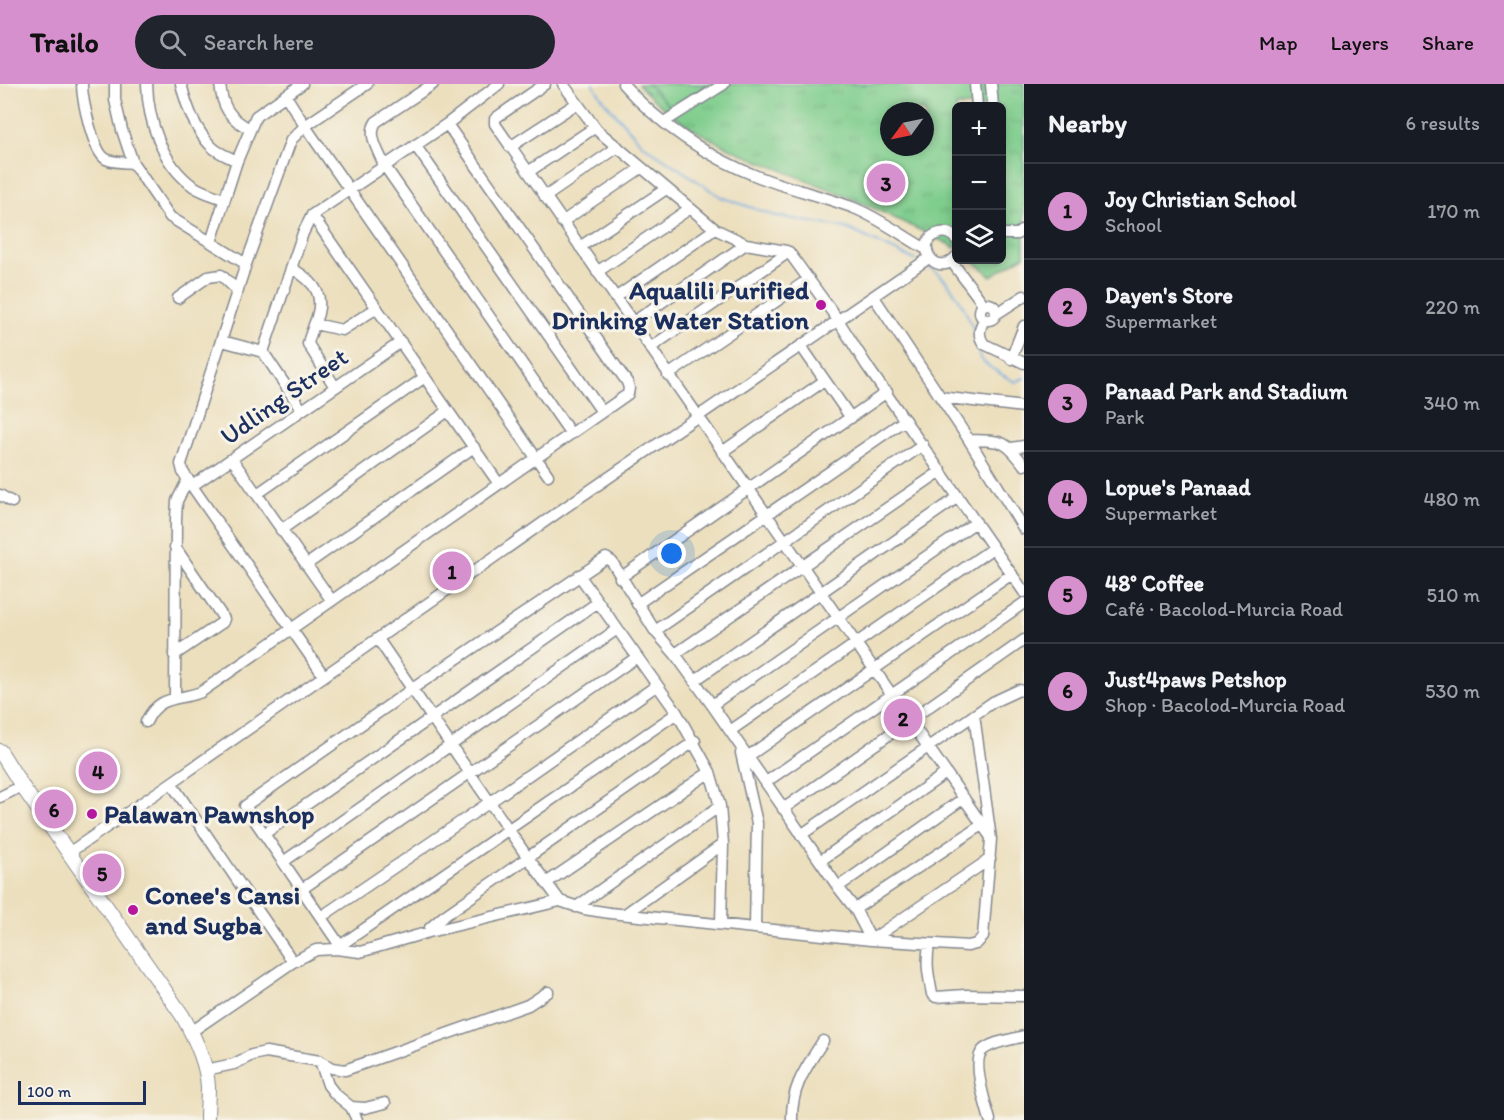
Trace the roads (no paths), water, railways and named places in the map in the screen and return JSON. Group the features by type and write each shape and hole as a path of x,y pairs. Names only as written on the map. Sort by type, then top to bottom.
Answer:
{"main road":[{"path":"0,751 22,786 170,995 191,1032 205,1070 208,1086 207,1120"}],"street":[{"path":"82,84 82,98 99,153 109,161 134,163"},
{"path":"115,84 115,100 122,130 134,163 170,217 246,264"},
{"path":"147,84 147,101 154,128 177,173 195,188 223,199"},
{"path":"181,84 186,105 196,127 213,149 237,161"},
{"path":"220,84 226,109 237,122 250,129"},
{"path":"211,242 223,199 256,116 302,84"},
{"path":"324,676 190,483 181,464 246,264 291,140 304,126 367,84"},
{"path":"433,84 376,122 372,133 384,165 571,434"},
{"path":"263,352 303,233 312,215 447,124 499,84"},
{"path":"545,84 495,119 495,124 991,839"},
{"path":"563,84 594,128 715,229 746,244 789,252 1024,592"},
{"path":"623,84 664,122 690,141 757,176 856,209 928,253 936,263 944,265 952,261"},
{"path":"664,122 724,84"},
{"path":"975,84 977,102"},
{"path":"991,84 993,102"},
{"path":"286,96 304,126 548,475"},
{"path":"510,147 576,104"},
{"path":"146,722 151,711 166,700 175,697 189,697 201,692 628,394 627,382 447,124"},
{"path":"528,171 594,128"},
{"path":"415,145 602,412"},
{"path":"544,197 618,147"},
{"path":"562,222 641,168"},
{"path":"580,247 666,189"},
{"path":"597,272 689,209"},
{"path":"312,215 499,483"},
{"path":"615,298 715,229"},
{"path":"1006,234 1017,234 1024,229"},
{"path":"928,253 928,242 934,234 952,233"},
{"path":"632,323 746,244"},
{"path":"650,348 789,252"},
{"path":"70,852 570,504 874,297 928,253"},
{"path":"957,264 984,305"},
{"path":"292,268 308,278 317,290 320,301 308,344 335,387"},
{"path":"178,298 213,275 221,275 238,291"},
{"path":"668,375 809,279"},
{"path":"984,318 993,318 1024,296"},
{"path":"874,297 1023,524"},
{"path":"984,305 989,304 994,307 996,314"},
{"path":"984,305 981,309 981,315 984,318"},
{"path":"315,324 342,330 377,308"},
{"path":"984,318 979,331 980,339 984,344 1024,363"},
{"path":"1011,358 1024,326"},
{"path":"222,341 263,352 302,410"},
{"name":"Udling Street","path":"190,483 232,459 401,342"},
{"path":"801,346 851,418"},
{"path":"257,494 425,377"},
{"path":"722,452 824,381"},
{"path":"620,578 887,392"},
{"path":"940,397 1024,407"},
{"path":"281,530 448,411"},
{"path":"637,604 905,420"},
{"path":"969,440 1000,441 1011,448 1024,465"},
{"path":"655,631 923,445"},
{"path":"1011,448 1024,446"},
{"path":"306,565 474,447"},
{"path":"232,459 332,601"},
{"path":"675,654 940,471"},
{"path":"175,697 177,501 190,483"},
{"path":"0,495 12,502"},
{"path":"694,681 958,497"},
{"path":"712,705 975,522"},
{"path":"174,655 223,622 224,619 175,547"},
{"path":"730,731 993,548"},
{"path":"342,947 245,806 412,689 606,558 612,562 655,631 675,654 712,705 855,909 871,940"},
{"path":"747,757 1012,574"},
{"path":"579,575 677,713 710,772 720,806 723,844 722,923"},
{"path":"264,834 597,603"},
{"path":"766,782 1024,603"},
{"path":"284,862 616,630"},
{"path":"378,639 560,901 576,907 625,914 871,940 968,946 976,944 983,937 991,839 974,715"},
{"path":"783,808 1024,640"},
{"path":"302,889 637,657"},
{"path":"321,917 656,686"},
{"path":"801,835 993,702 1019,690 1024,691"},
{"path":"342,947 677,713"},
{"path":"429,932 430,928 444,916 694,741"},
{"path":"740,747 757,823 755,927"},
{"path":"546,883 710,772"},
{"path":"820,861 946,773"},
{"path":"171,783 293,962"},
{"path":"0,797 22,786"},
{"path":"838,887 963,798"},
{"path":"576,907 720,806"},
{"path":"855,909 982,825"},
{"path":"625,914 723,844"},
{"path":"871,940 990,859"},
{"path":"191,1032 293,962 316,950 342,947 360,952 429,932 560,901"},
{"path":"929,944 927,977 932,994 936,997 964,994 1024,996"},
{"path":"205,1070 234,1064 252,1055 266,1052 320,1061 332,1068 345,1070 528,1005 548,992"},
{"path":"990,1120 980,1078 979,1056 982,1051 992,1045 1024,1036"},
{"path":"792,1120 793,1095 797,1084 823,1041"},
{"path":"320,1061 328,1085 351,1107 357,1120"},
{"path":"351,1107 365,1108 385,1103"}],"waterway":[{"path":"593,84 605,102 642,144 721,197 776,216 846,228 915,260"},
{"path":"928,267 952,288 958,298 973,329 980,358 1015,382 1024,378"}],"place":[{"name":"Panaad Park and Stadium","path":"886,183"},
{"name":"Aqualili Purified Drinking Water Station","path":"821,305"},
{"name":"Joy Christian School","path":"452,571"},
{"name":"Dayen's Store","path":"903,718"},
{"name":"Lopue's Panaad","path":"98,771"},
{"name":"Just4paws Petshop","path":"54,809"},
{"name":"Palawan Pawnshop","path":"92,814"},
{"name":"48° Coffee","path":"102,873"},
{"name":"Conee's Cansi and Sugba","path":"133,910"}]}
